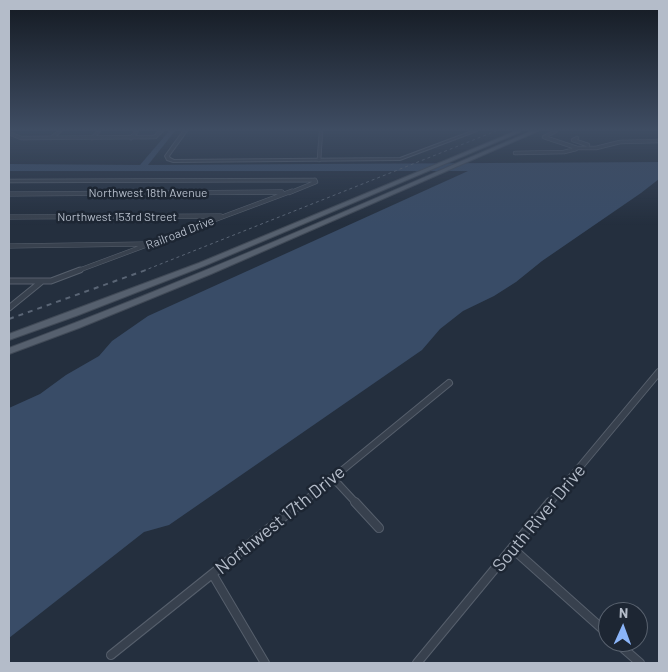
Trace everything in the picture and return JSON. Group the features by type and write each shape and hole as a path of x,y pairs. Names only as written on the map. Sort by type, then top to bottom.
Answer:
{"main road":[{"path":"9,337 166,279 445,162"},
{"path":"9,351 146,298 463,162"}],"street":[{"name":"Railroad Drive","path":"9,181 315,180 316,182 151,244 42,282"},
{"name":"Northwest 18th Avenue","path":"9,194 288,192"},
{"name":"Northwest 153rd Street","path":"9,217 226,216"},
{"path":"9,246 151,244"},
{"path":"9,282 42,282"},
{"path":"9,308 42,282"},
{"name":"South River Drive","path":"417,663 659,372"},
{"name":"Northwest 17th Drive","path":"111,656 449,383"},
{"path":"332,477 379,528"},
{"path":"513,549 598,625"},
{"path":"213,575 265,663"},
{"path":"627,652 640,663"}],"water":[{"path":"142,162 150,162 148,165 659,162 659,179 542,261 516,282 494,296 463,311 440,329 422,350 169,525 144,532 9,638 9,408 40,394 66,375 99,356 112,341 148,316 468,171 9,171 9,164 140,165"}],"railway":[{"path":"143,271 417,162"},
{"path":"9,319 146,270"}]}
